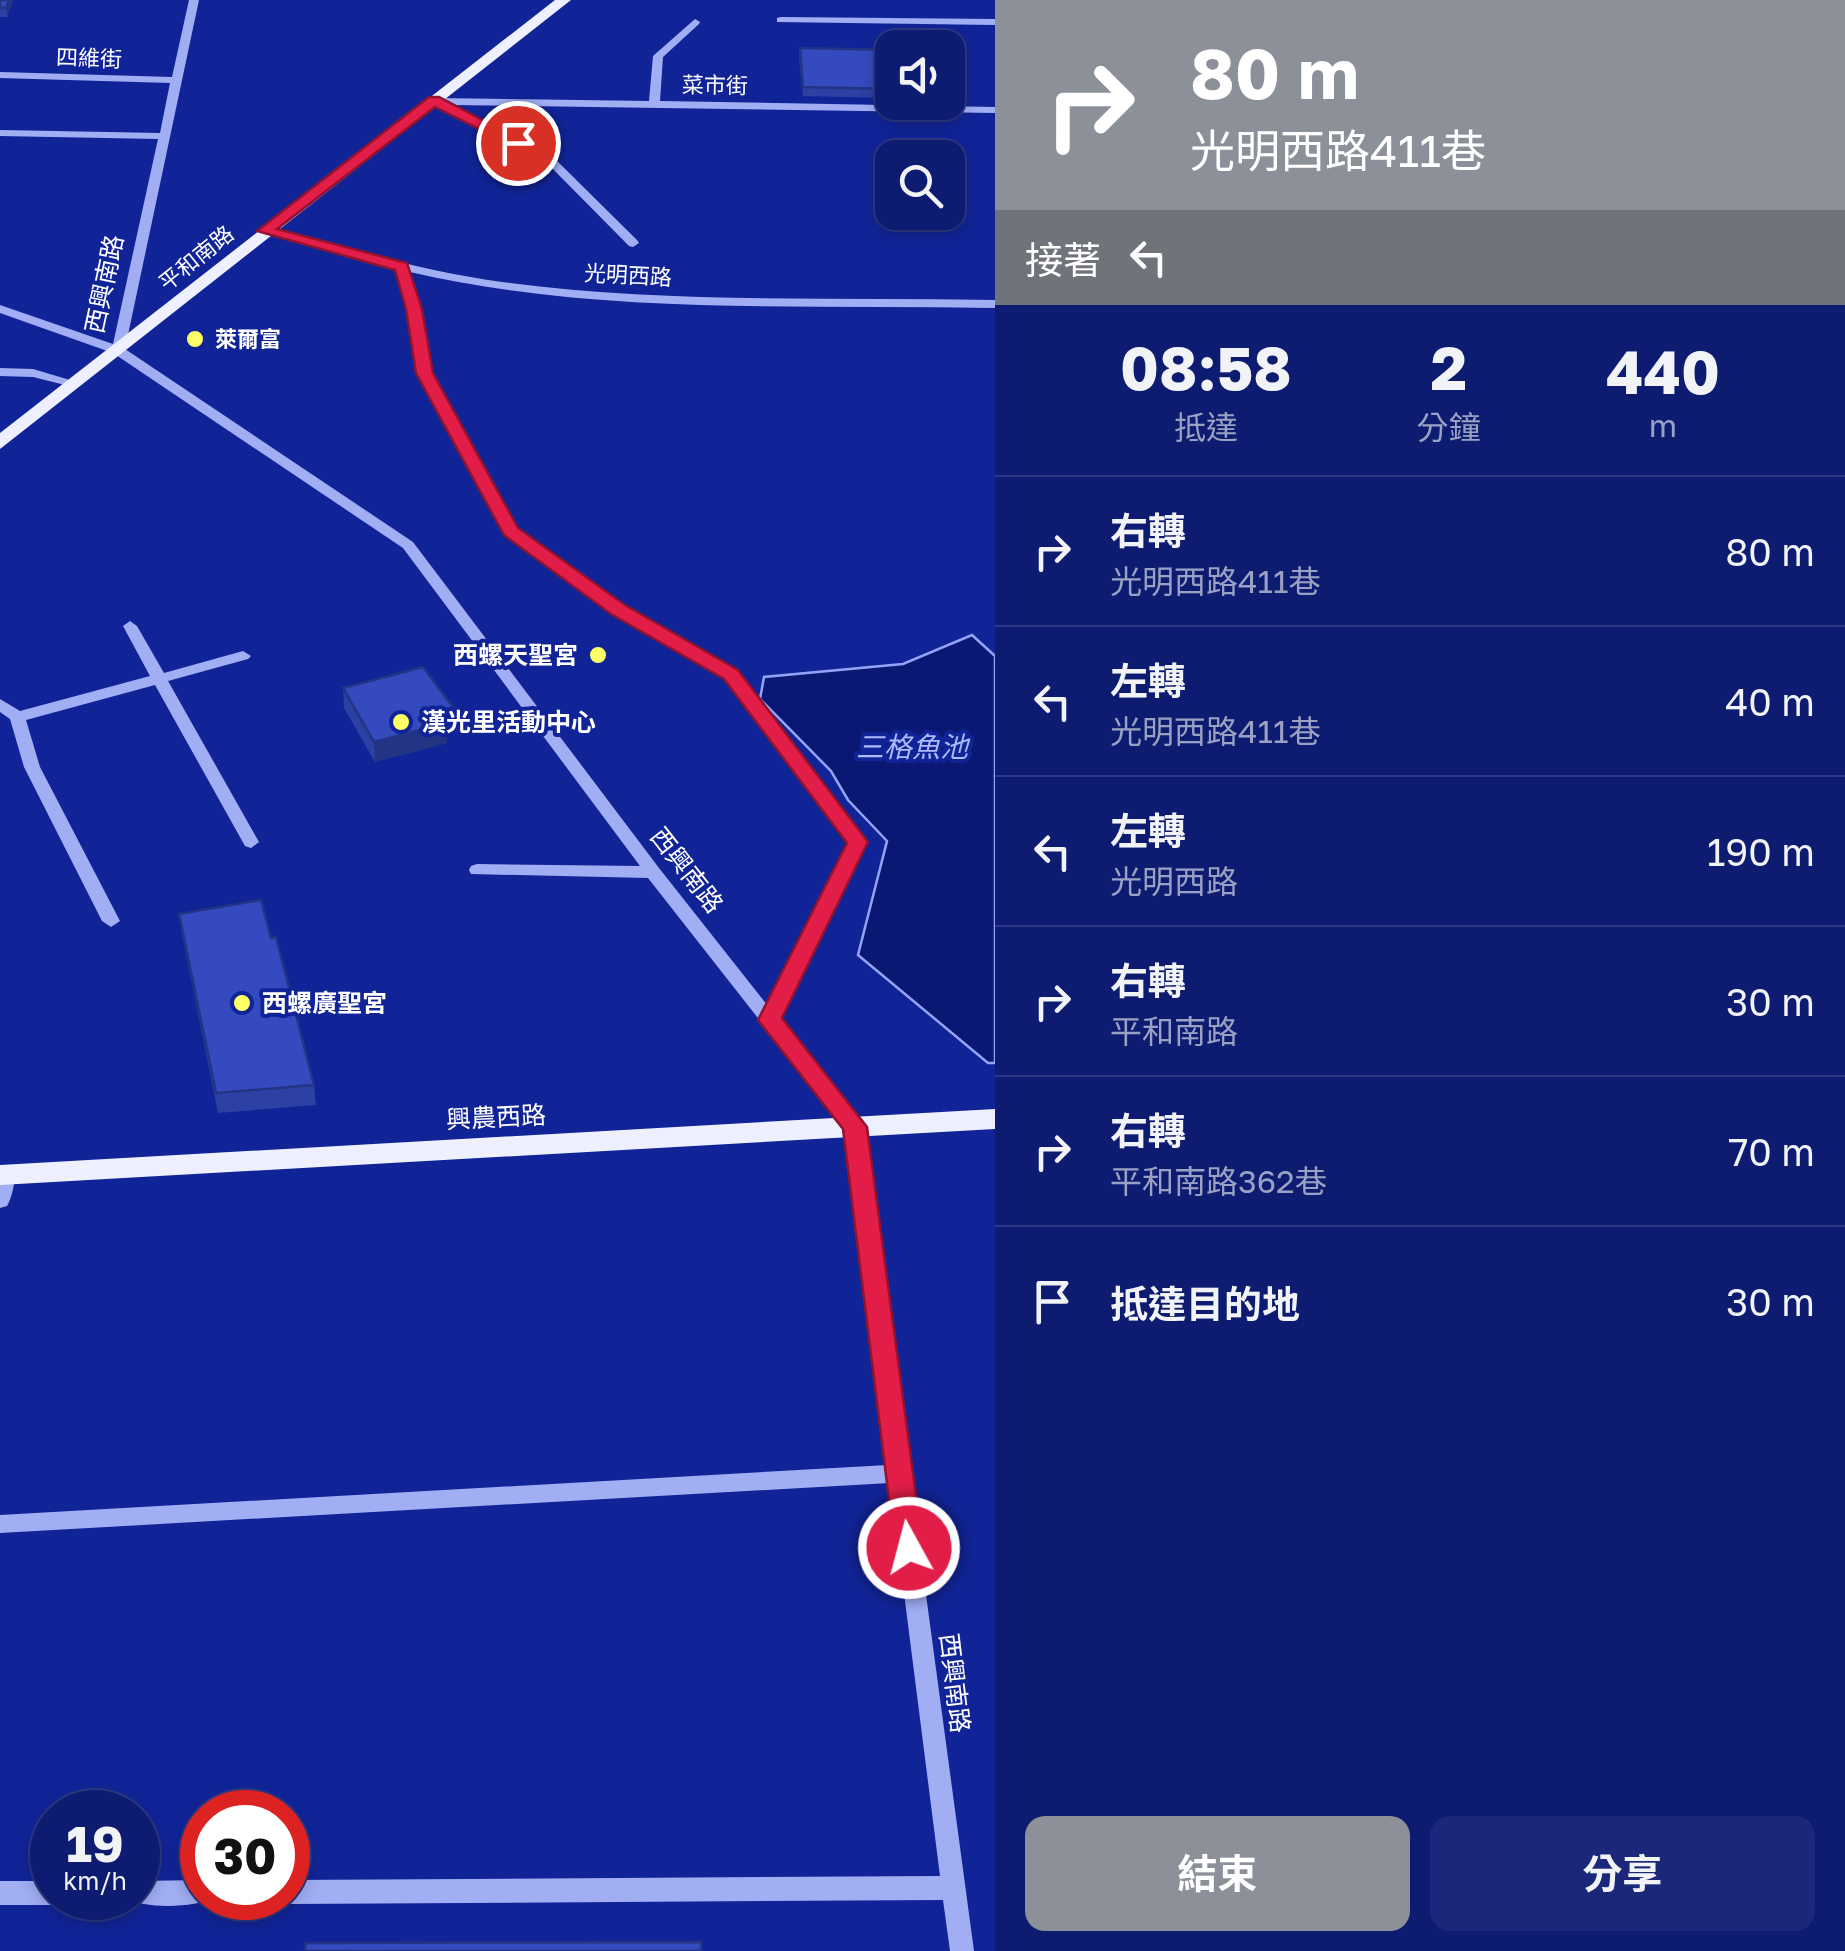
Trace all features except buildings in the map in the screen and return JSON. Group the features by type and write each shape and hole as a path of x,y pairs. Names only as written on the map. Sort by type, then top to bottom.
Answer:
{"main road":[{"name":"平和南路","path":"0,443 265,231 564,0"},
{"name":"興農西路","path":"2,1184 995,1119"}],"street":[{"name":"西興南路","path":"194,0 118,350 408,545 653,872 854,1127 962,1951"},
{"path":"780,20 995,22"},
{"path":"654,104 658,56 695,22"},
{"name":"四維街","path":"0,75 177,80"},
{"name":"菜市街","path":"434,100 995,110"},
{"path":"434,100 546,157 632,243"},
{"path":"0,132 164,136"},
{"name":"光明西路","path":"265,231 402,267 500,286 607,296 995,304"},
{"path":"402,267 425,373 511,531 618,610 731,675 858,842 770,1020"},
{"path":"0,309 118,350"},
{"path":"0,372 34,373 73,383"},
{"path":"130,626 251,842"},
{"path":"17,718 243,656"},
{"path":"0,704 17,718 32,768 110,921"},
{"path":"477,870 653,872"},
{"path":"0,1524 900,1473"},
{"path":"310,1892 954,1888"},
{"path":"0,1893 30,1893"}],"water":[{"name":"三格魚池","path":"972,635 995,656 995,1063 988,1063 858,955 887,841 848,800 831,771 760,699 764,677 903,664"}],"place":[{"name":"萊爾富","path":"195,339"},
{"name":"西螺天聖宮","path":"598,655"},
{"name":"漢光里活動中心","path":"401,722"},
{"name":"西螺廣聖宮","path":"242,1003"}],"route":[{"path":"518,143 434,100 265,231 402,267 425,373 511,531 618,610 731,675 858,842 770,1020 854,1127 909,1548"}]}
